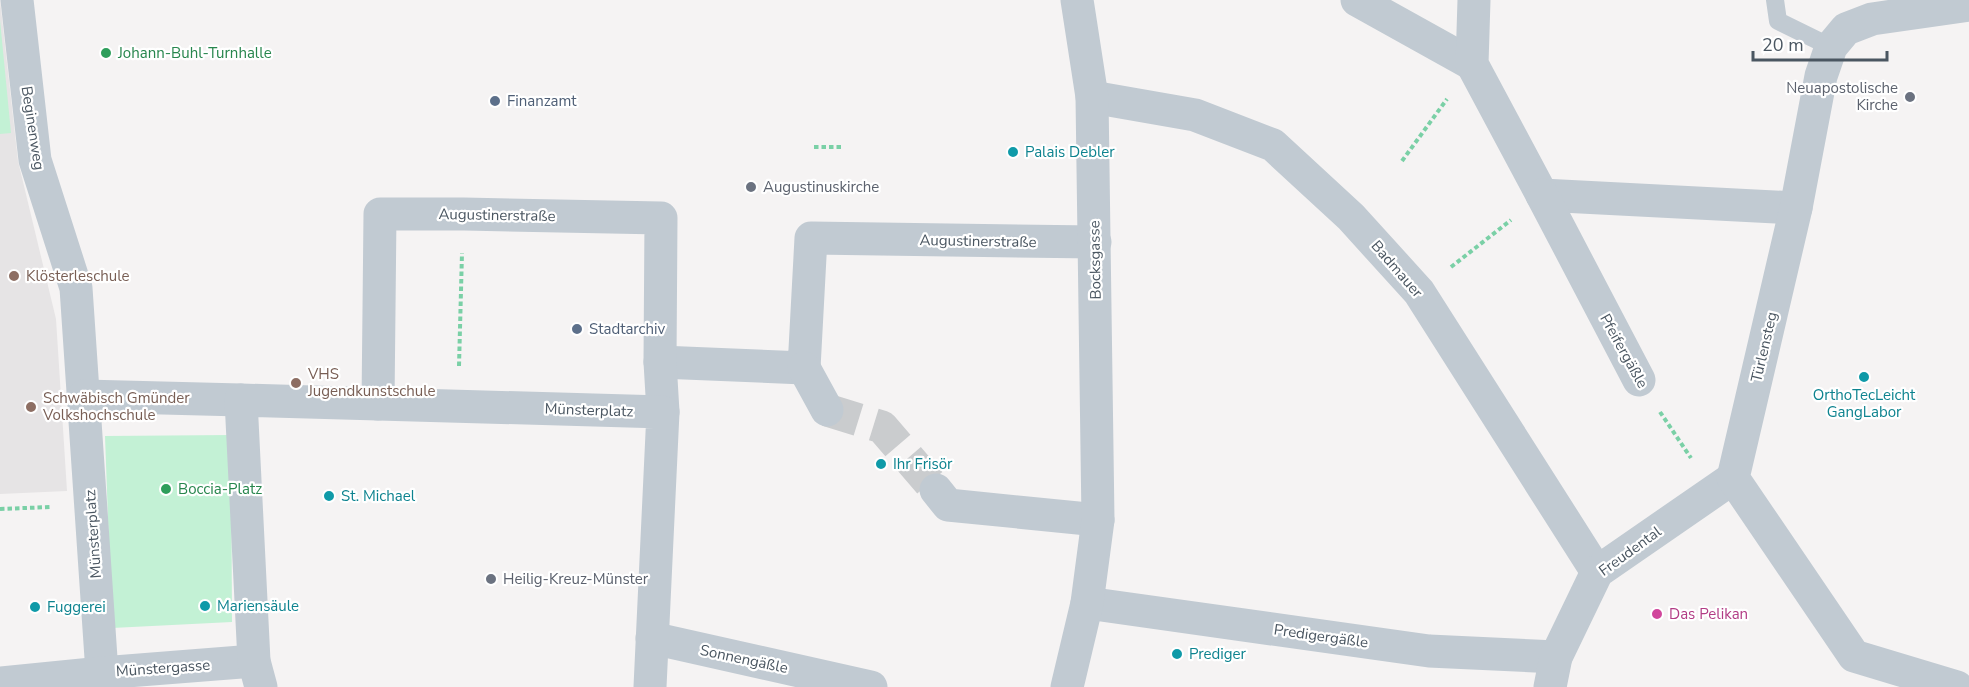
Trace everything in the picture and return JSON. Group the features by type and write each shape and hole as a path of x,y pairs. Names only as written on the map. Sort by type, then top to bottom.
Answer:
{"street":[{"name":"Beginenweg","path":"16,0 36,160 76,288"},
{"name":"Bocksgasse","path":"1067,687 1087,603 1098,520 1092,97 1077,0"},
{"path":"1357,0 1472,64"},
{"name":"Pfeifergäßle","path":"1474,0 1472,64 1638,380"},
{"name":"Türlensteg","path":"1733,478 1796,208 1821,75 1831,47 1846,29 1872,19 1962,4"},
{"name":"Badmauer","path":"1092,97 1195,115 1273,145 1351,218 1419,292 1597,572"},
{"path":"1542,195 1796,208"},
{"name":"Augustinerstraße","path":"378,404 380,214 464,213 661,218 660,362 663,412"},
{"name":"Augustinerstraße","path":"804,368 811,238 1095,242"},
{"name":"Münsterplatz","path":"76,288 102,673"},
{"path":"660,362 804,368 827,410"},
{"name":"Münsterplatz","path":"84,396 663,412"},
{"path":"241,400 257,674"},
{"path":"650,687 663,412"},
{"path":"1733,478 1854,656 1957,687"},
{"name":"Freudental","path":"1553,672 1597,572 1733,478"},
{"path":"936,490 948,505 1098,520"},
{"name":"Predigergäßle","path":"1087,603 1429,651 1553,672"},
{"name":"Sonnengäßle","path":"652,638 872,687"},
{"name":"Münstergasse","path":"3,685 102,673 257,674"}],"lane":[{"path":"1775,0 1778,21 1831,47"}],"path":[{"path":"1402,160 1472,64"},
{"path":"813,147 842,147"},
{"path":"1419,292 1542,195"},
{"path":"457,405 464,213"},
{"name":"Pfeifergäßle","path":"1638,380 1696,466 1733,478"},
{"path":"0,509 6,509"}],"shaded area":[{"path":"0,0 18,161 56,319 67,491 0,494"}],"green space":[{"path":"0,20 11,133 0,134"},
{"path":"231,435 232,622 112,628 105,436"}],"tunnel":[{"path":"827,410 882,427 936,490"}],"place":[{"name":"Johann-Buhl-Turnhalle","path":"106,53"},
{"name":"Neuapostolische Kirche","path":"1910,97"},
{"name":"Finanzamt","path":"495,101"},
{"name":"Palais Debler","path":"1013,152"},
{"name":"Augustinuskirche","path":"751,187"},
{"name":"Klösterleschule","path":"14,276"},
{"name":"Stadtarchiv","path":"577,329"},
{"name":"OrthoTecLeicht GangLabor","path":"1864,377"},
{"name":"VHS Jugendkunstschule","path":"296,383"},
{"name":"Schwäbisch Gmünder Volkshochschule","path":"31,407"},
{"name":"Ihr Frisör","path":"881,464"},
{"name":"Boccia-Platz","path":"166,489"},
{"name":"St. Michael","path":"329,496"},
{"name":"Heilig-Kreuz-Münster","path":"491,579"},
{"name":"Mariensäule","path":"205,606"},
{"name":"Fuggerei","path":"35,607"},
{"name":"Das Pelikan","path":"1657,614"},
{"name":"Prediger","path":"1177,654"}]}
